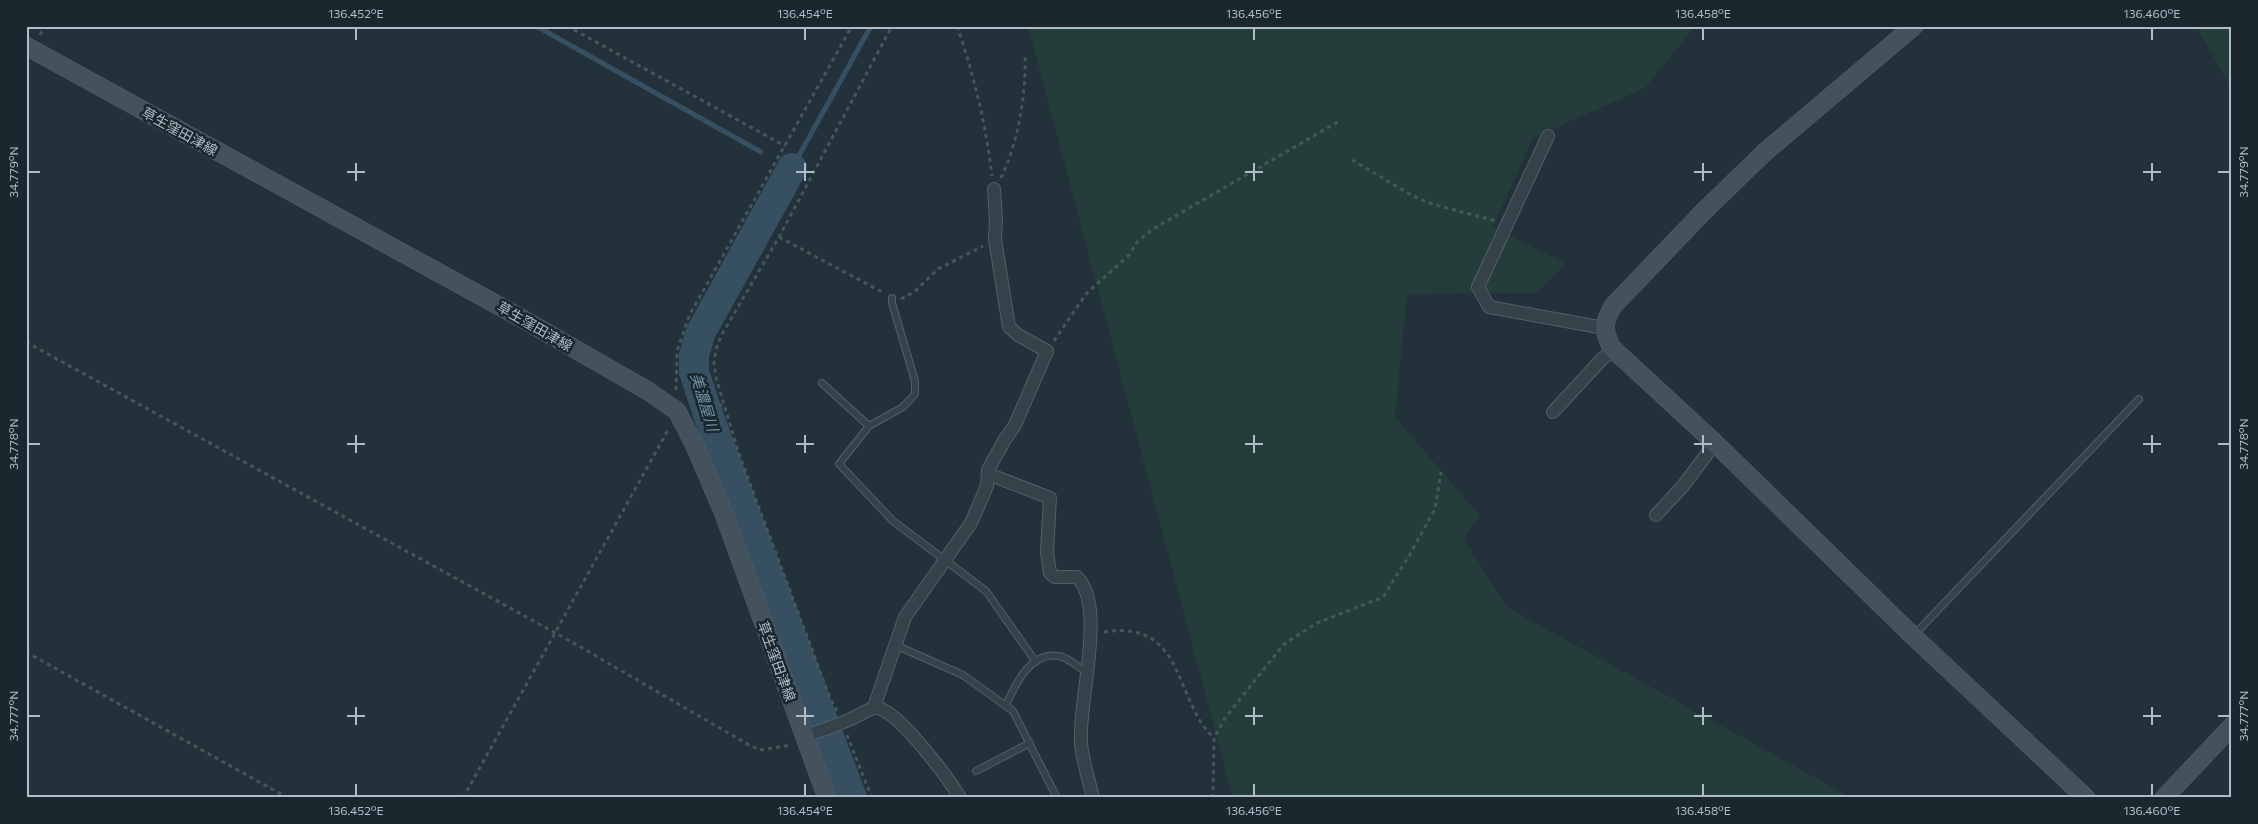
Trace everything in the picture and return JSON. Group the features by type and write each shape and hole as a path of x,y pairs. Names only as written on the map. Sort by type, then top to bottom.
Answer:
{"street":[{"path":"1914,26 1772,146 1711,204 1613,306 1606,318 1604,328 1611,347 1716,443 1914,636 2086,798"},
{"name":"草生窪田津線","path":"26,46 521,318 684,413 694,444 724,514 827,798"},
{"path":"1548,136 1478,287 1489,307 1604,328"},
{"path":"874,707 905,618 971,523 987,486 988,474 1004,441 1015,425 1047,351 1018,335 1009,327 995,239 994,189"},
{"path":"1553,412 1603,358 1615,350"},
{"path":"1656,515 1683,486 1716,443"},
{"path":"988,474 1050,498 1047,552 1050,573 1055,577 1077,577 1085,584 1091,634 1081,742 1093,798"},
{"path":"806,738 874,707 884,709 922,746 941,768 960,798"},
{"path":"2164,798 2232,726"}],"lane":[{"path":"892,298 892,304 915,381 915,394 903,407 869,426 839,464 893,521 986,591 1036,662"},
{"path":"822,383 869,426"},
{"path":"1914,636 2139,399"},
{"path":"895,645 963,675 1013,711 1057,798"},
{"path":"1006,705 1024,671 1036,662 1048,657 1058,656 1086,672"},
{"path":"976,771 1030,744"}],"path":[{"path":"567,26 785,146"},
{"path":"463,798 554,634 684,413 675,363 680,338 689,316 852,26"},
{"path":"872,798 842,722 830,698 740,457 723,404 714,363 716,349 721,336 779,236 892,26"},
{"path":"957,26 966,52 986,135 994,189"},
{"path":"994,189 1002,176 1018,128 1025,76 1025,54"},
{"path":"1047,351 1086,294 1129,255 1138,241 1153,229 1340,120"},
{"path":"1352,160 1413,196 1432,204 1507,225"},
{"path":"779,236 897,300 906,297 938,269 995,239"},
{"path":"26,342 760,750 778,748 806,738"},
{"path":"684,413 723,404"},
{"path":"1213,798 1214,738 1225,718 1284,644 1317,623 1383,596 1409,556 1435,509 1441,472"},
{"path":"1091,634 1121,629 1142,633 1156,642 1176,666 1201,727 1214,738"},
{"path":"26,652 288,798"}],"green space":[{"path":"1028,26 1695,26 1645,88 1533,138 1493,227 1566,263 1538,293 1407,294 1395,417 1480,516 1464,539 1507,607 1852,798 1233,798"},
{"path":"2196,26 2232,26 2232,90"}],"waterway":[{"path":"536,26 761,152"},
{"name":"美濃屋川","path":"786,165 792,168 871,26"},
{"name":"美濃屋川","path":"792,168 701,332 694,355 694,372 709,417 852,798"}]}
